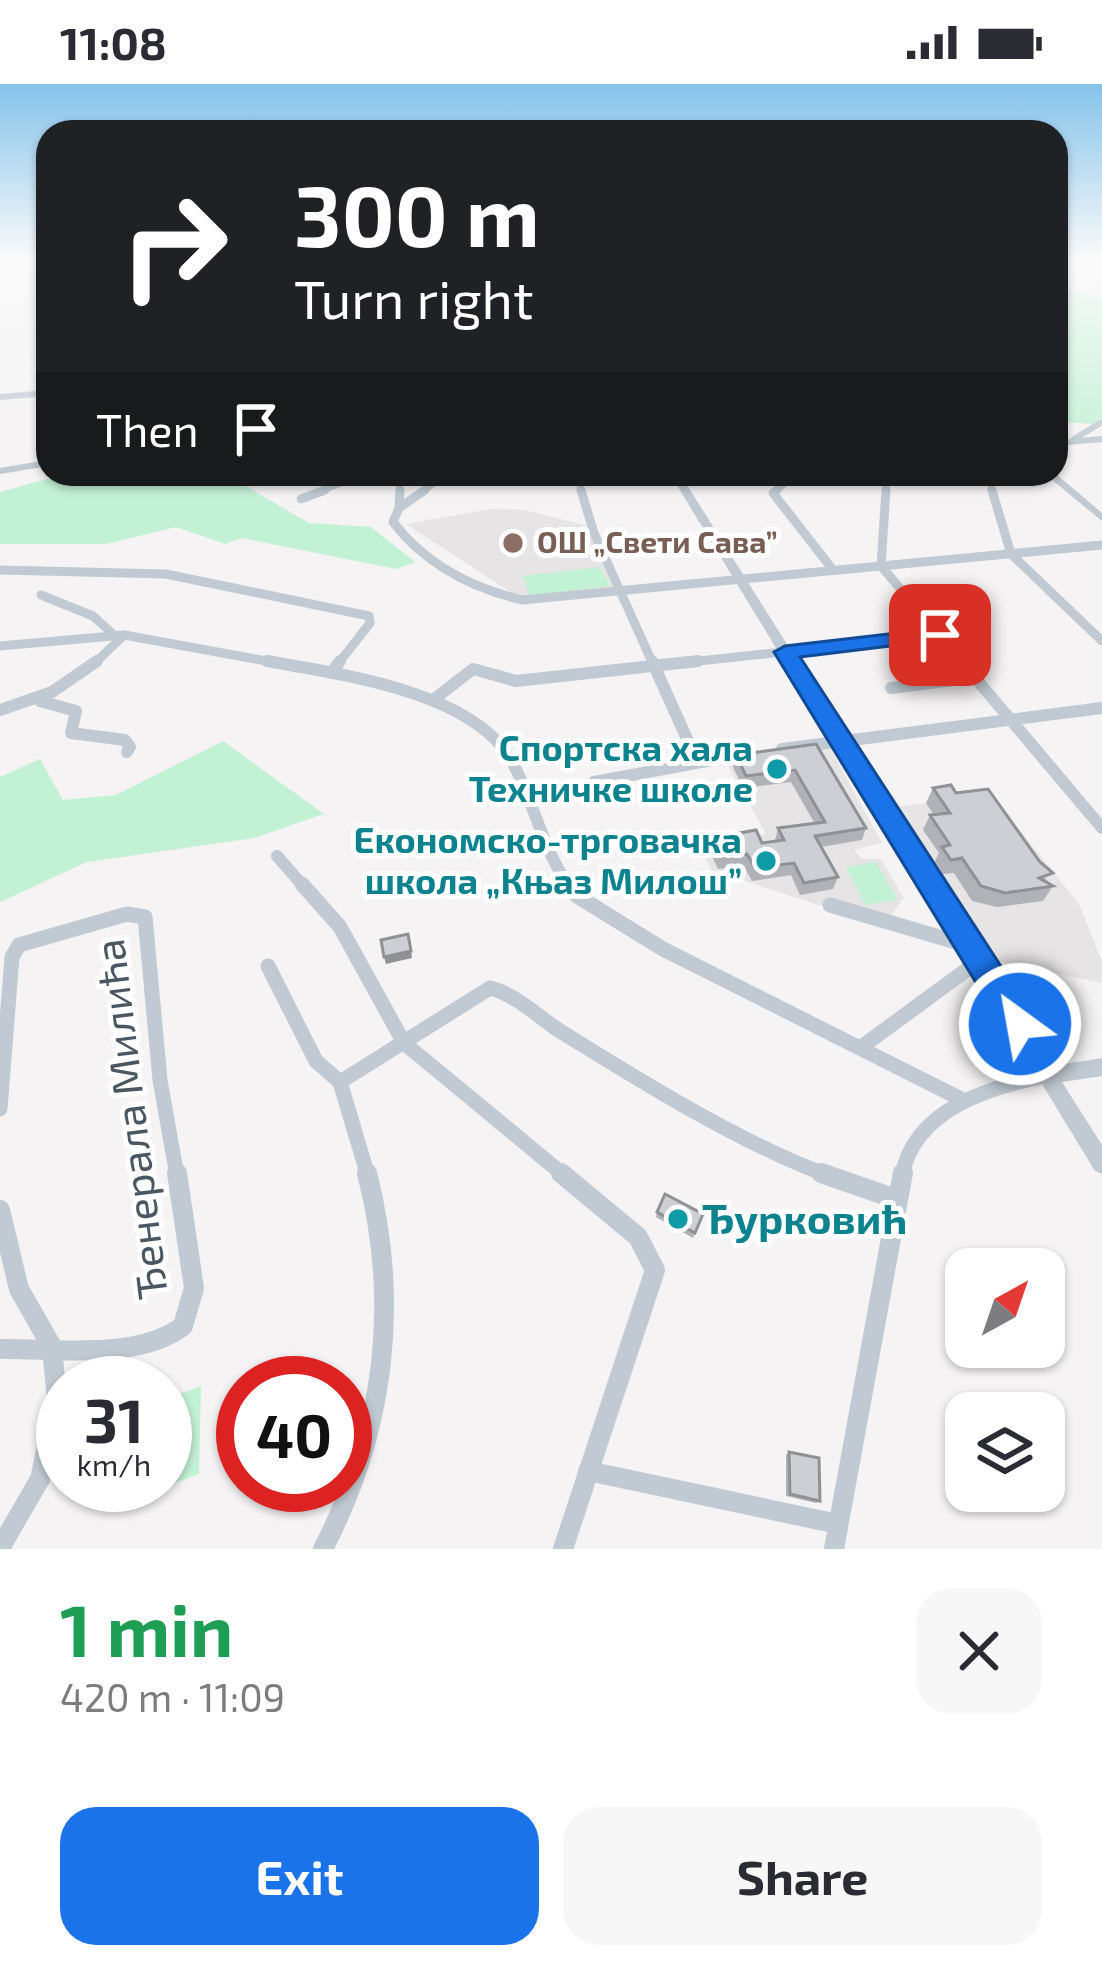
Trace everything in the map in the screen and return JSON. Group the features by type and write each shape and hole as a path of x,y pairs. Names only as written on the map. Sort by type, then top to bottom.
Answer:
{"street":[{"path":"0,398 36,394"},
{"path":"1068,442 1098,434 1102,422"},
{"path":"0,471 36,465"},
{"path":"301,499 334,486"},
{"path":"398,508 399,486"},
{"path":"430,486 393,514 396,529 440,564 506,601 1102,545"},
{"path":"682,486 838,741 976,953 1102,1164"},
{"path":"781,486 772,493 832,570"},
{"path":"886,486 881,512 881,566 1102,828"},
{"path":"991,486 1011,554 1102,641"},
{"path":"1064,486 1102,518"},
{"path":"580,487 590,522 697,760"},
{"path":"0,570 166,574 369,616 370,623 331,673"},
{"path":"41,595 93,616 119,635"},
{"path":"45,612 60,602"},
{"path":"0,710 38,700 82,676 119,635"},
{"path":"0,646 119,635 331,673 433,700 476,724 509,756 562,876 577,896 645,939 963,1100"},
{"path":"433,700 473,669 516,681 940,635"},
{"path":"891,688 975,677"},
{"path":"38,700 76,712 70,733 125,740 130,746 127,752"},
{"path":"594,782 697,760 1102,708"},
{"path":"277,856 340,927 404,1043 632,1232 653,1259 652,1286 563,1549"},
{"path":"830,905 976,953"},
{"name":"Ђенерала Милића","path":"0,1109 12,957 19,944 127,914 145,916 160,1083 194,1300 182,1328 163,1340 95,1349 52,1345"},
{"path":"860,1048 976,953"},
{"path":"268,966 310,1049 340,1082 369,1179 384,1262 386,1326 365,1453 350,1503 323,1549"},
{"path":"340,1082 478,991 490,988 506,992 558,1030 760,1145 805,1167 896,1199"},
{"path":"834,1549 896,1199 904,1166 918,1140 939,1116 963,1100 1051,1075 1102,1067"},
{"path":"0,1210 10,1267 52,1345 55,1427 40,1478 16,1528 0,1548"},
{"path":"0,1349 52,1345"},
{"path":"588,1471 838,1524"}],"shaded area":[{"name":"ОШ „Свети Сава”","path":"491,509 524,510 585,525 615,589 531,597 513,594 406,524"},
{"path":"831,750 882,843 854,850 863,859 881,859 904,898 889,918 827,900 821,906 711,870 701,845 766,834 725,760"},
{"path":"990,793 1079,904 1102,962 1102,983 995,960 899,807"}],"green space":[{"path":"1068,325 1102,325 1102,417 1094,424 1068,423"},
{"path":"36,482 36,486 246,486 309,523 371,527 415,562 396,569 242,538 225,544 176,527 106,544 0,544 0,492"},
{"path":"600,567 610,586 529,596 523,576"},
{"path":"223,741 324,814 254,838 87,862 0,902 0,777 40,759 63,800 116,795"},
{"path":"876,862 898,900 865,905 846,867"},
{"path":"201,1386 199,1474 192,1477 192,1389"}],"building":[{"path":"816,744 866,828 815,836 838,877 804,883 794,863 755,868 747,854 720,857 712,838 756,830 762,843 784,840 778,828 825,822 795,770 746,776 736,755"},
{"path":"951,785 956,793 988,789 1053,873 1039,878 1053,886 1005,893 981,886 962,858 951,860 942,847 950,845 930,815 950,813 933,788"},
{"path":"408,934 411,951 384,957 381,940"},
{"name":"Ђурковић","path":"665,1194 703,1214 695,1233 657,1212"},
{"path":"789,1452 819,1458 820,1501 790,1494"}],"place":[{"name":"ОШ „Свети Сава”","path":"513,543"},
{"name":"Спортска хала Техничке школе","path":"777,769"},
{"name":"Економско-трговачка школа „Књаз Милош”","path":"766,861"},
{"name":"Ђурковић","path":"678,1219"}],"route":[{"path":"940,635 785,652 1020,1024"}]}
